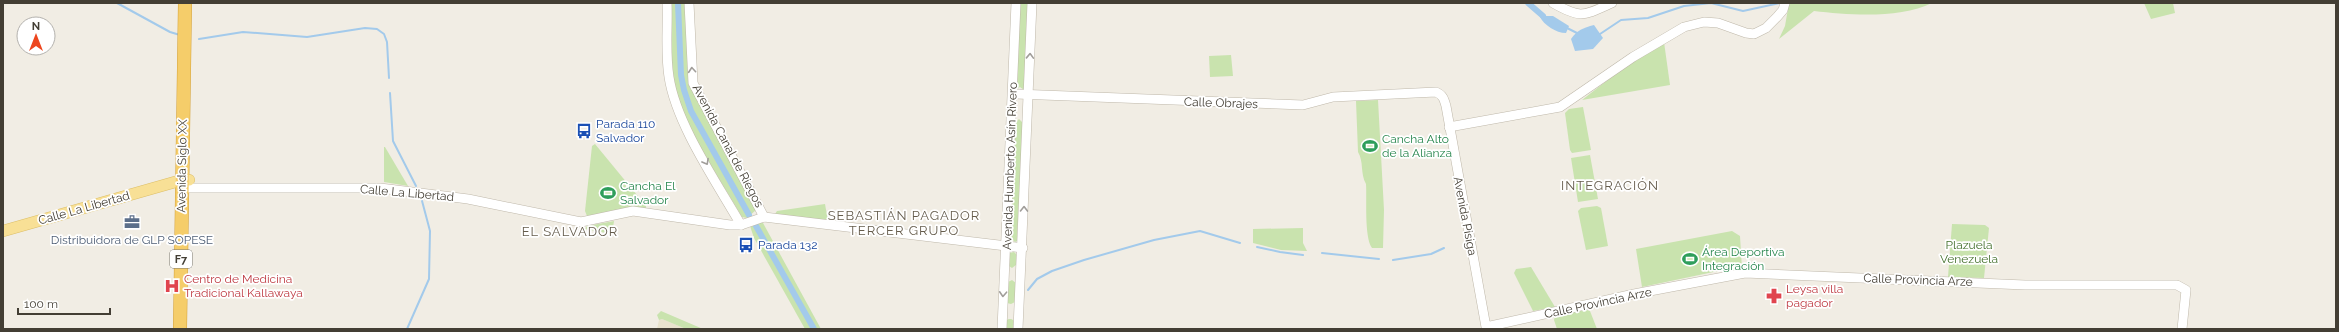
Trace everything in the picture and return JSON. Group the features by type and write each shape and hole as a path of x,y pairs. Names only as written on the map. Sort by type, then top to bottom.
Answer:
{"highway":[{"name":"Avenida Siglo XX","path":"185,3 186,329"},
{"name":"Avenida Siglo XX","path":"180,329 191,3"}],"main road":[{"name":"Calle La Libertad","path":"3,231 185,184"}],"street":[{"name":"Avenida Canal de Riegos","path":"668,3 669,76 674,95 687,128 741,225"},
{"name":"Avenida Canal de Riegos","path":"689,3 694,82 764,217"},
{"name":"Avenida Humberto Asín Rivero","path":"1002,329 1007,247 1016,3"},
{"name":"Avenida Humberto Asín Rivero","path":"1018,329 1023,248 1032,3"},
{"path":"1553,3 1570,13 1581,16 1612,3"},
{"path":"1449,127 1560,107 1632,57 1684,27 1704,22 1718,23 1746,33 1754,34 1766,28 1777,17 1783,10 1785,3"},
{"name":"Avenida Pisiga","path":"1429,93 1436,92 1444,98 1486,327"},
{"name":"Calle Obrajes","path":"1012,94 1303,105 1333,97 1429,93"},
{"name":"Calle La Libertad","path":"185,184 380,188 468,199 581,222 633,211 730,225 741,225"},
{"path":"741,225 764,217 1023,248"},
{"name":"Calle Provincia Arze","path":"1486,327 1628,296 1746,273 2024,285 2177,285 2186,290 2182,329"}],"shaded area":[{"path":"662,319 686,329 657,329 659,320"}],"green space":[{"path":"672,3 686,3 689,74 756,210 747,218 742,217 702,150 678,98 673,80 671,62"},
{"path":"1020,3 1028,3 1024,90 1020,87 1016,90"},
{"path":"1789,3 1932,3 1905,12 1890,14 1843,14 1814,11 1779,39 1785,26"},
{"path":"2144,3 2173,3 2175,13 2151,19"},
{"path":"1664,42 1670,85 1582,100 1627,65"},
{"path":"1231,55 1233,76 1210,77 1209,56"},
{"path":"1378,100 1384,210 1383,248 1372,248 1369,243 1367,227 1366,184 1358,152 1356,101"},
{"path":"1583,107 1591,150 1572,153 1570,150 1565,113 1569,109"},
{"path":"1019,119 1023,123 1017,241 1015,242 1011,238 1015,123"},
{"path":"595,144 646,206 646,209 587,216 585,211 592,146"},
{"path":"385,147 408,186 384,182"},
{"path":"1590,155 1598,199 1578,202 1571,158"},
{"path":"825,204 828,221 775,214 777,211"},
{"path":"1597,206 1601,208 1608,246 1586,250 1578,211 1581,208"},
{"path":"614,221 612,234 585,229 587,226"},
{"path":"758,222 763,223 821,329 805,329 754,238 750,226"},
{"name":"Plazuela Venezuela","path":"1952,224 1985,225 1989,228 1984,278 1948,277"},
{"path":"1303,228 1303,243 1307,251 1281,250 1253,243 1253,229"},
{"name":"Área Deportiva Integración","path":"1732,231 1740,236 1742,269 1723,270 1642,287 1636,249"},
{"path":"1014,252 1017,255 1016,265 1012,268 1009,266 1009,253"},
{"path":"1531,267 1555,307 1533,311 1514,273 1516,269"},
{"path":"1012,280 1016,283 1015,302 1011,304 1007,303 1008,282"},
{"path":"1584,309 1590,311 1597,329 1557,329 1554,320 1555,316"},
{"path":"661,311 703,329 686,329 662,319 659,320 657,315"},
{"path":"1008,319 1012,319 1014,320 1014,328 1008,329 1005,326 1005,322"}],"water":[{"path":"1553,16 1569,26 1566,33 1558,32 1547,26 1540,17"},
{"path":"1594,25 1603,38 1593,49 1575,51 1571,39 1576,33"}],"waterway":[{"path":"117,3 170,32 180,35"},
{"path":"678,3 681,75 691,111 749,215"},
{"path":"1528,3 1543,16"},
{"path":"1600,34 1621,20 1648,18 1684,6 1711,3 1743,11 1780,3"},
{"path":"199,39 243,32 307,37 365,28 377,29 384,34 387,42 389,78"},
{"path":"1567,28 1577,33"},
{"path":"390,93 393,141 416,186"},
{"path":"407,329 429,279 430,231 421,197"},
{"path":"756,226 814,329"},
{"path":"1028,290 1037,279 1052,271 1084,260 1154,240 1200,231 1240,243"},
{"path":"1257,247 1303,255"},
{"path":"1393,260 1431,254 1444,248"},
{"path":"1322,253 1379,259"}],"place":[{"name":"Parada 110 Salvador","path":"584,131"},
{"name":"Cancha Alto de la Alianza","path":"1370,146"},
{"name":"Cancha El Salvador","path":"608,193"},
{"name":"Distribuidora de GLP SOPESE","path":"132,222"},
{"name":"Parada 132","path":"746,245"},
{"name":"Área Deportiva Integración","path":"1690,259"},
{"name":"Centro de Medicina Tradicional Kallawaya","path":"172,286"},
{"name":"Leysa villa pagador","path":"1774,296"}],"district":[{"name":"INTEGRACIÓN","path":"1610,185"},
{"name":"SEBASTIÁN PAGADOR TERCER GRUPO","path":"904,222"},
{"name":"EL SALVADOR","path":"570,231"}]}
